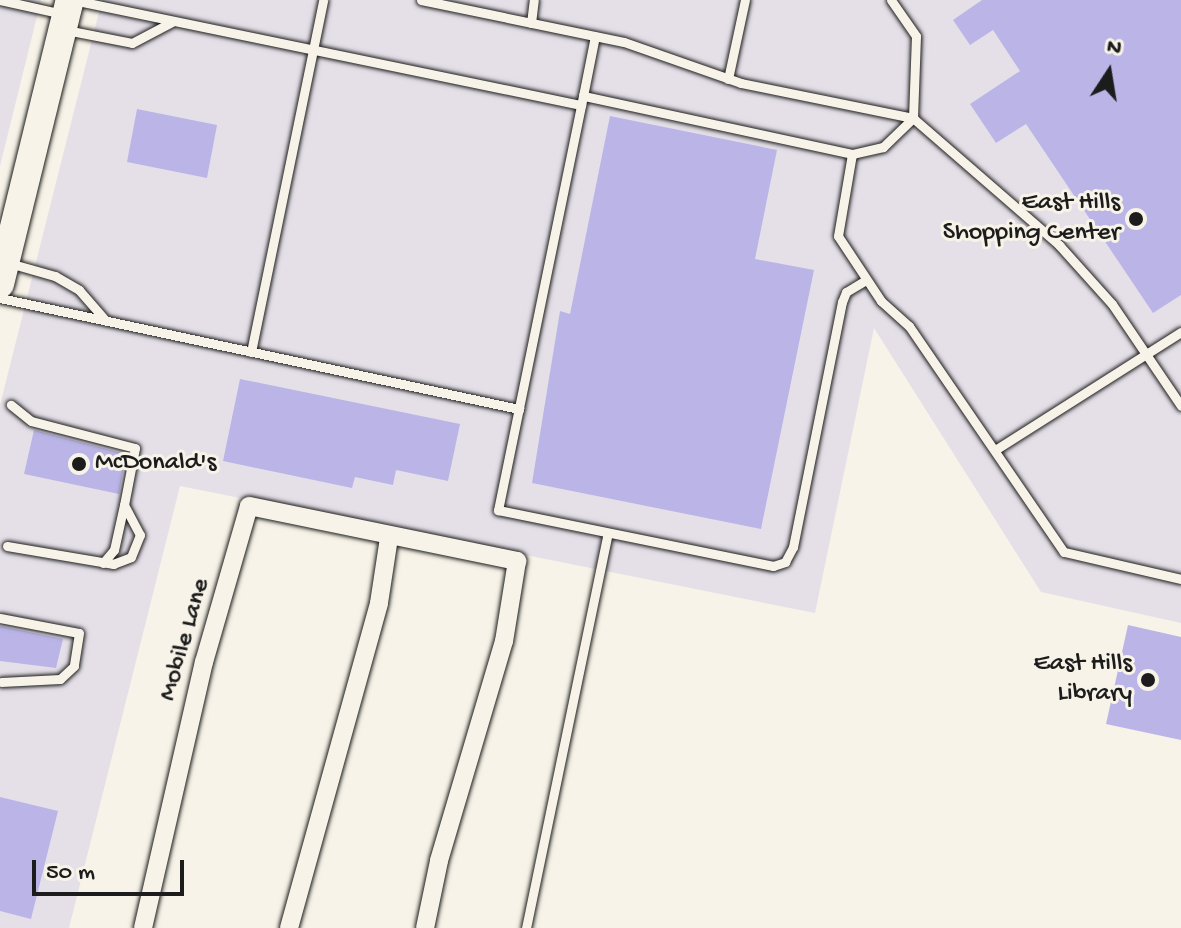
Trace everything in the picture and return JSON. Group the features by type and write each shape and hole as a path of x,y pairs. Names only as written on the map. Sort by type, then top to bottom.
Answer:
{"main road":[{"path":"3,273 68,11"}],"street":[{"name":"Mobile Lane","path":"143,928 204,662 249,506 389,538 517,561 504,641 439,861 425,928"},
{"path":"289,928 379,603 389,538"}],"lane":[{"path":"0,0 172,22 852,154 883,147 913,118 916,36 891,0"},
{"path":"251,352 323,0"},
{"path":"421,0 651,49 728,79 913,118 1059,245 1112,304 1181,406"},
{"path":"531,23 534,0"},
{"path":"728,79 745,0"},
{"path":"68,11 132,43 172,22"},
{"path":"595,36 498,510 773,566 785,562 793,547 842,302 846,292 866,280"},
{"path":"852,154 838,236 881,301 909,326 1064,552 1181,579"},
{"path":"3,273 55,276 79,290 106,321"},
{"path":"0,298 519,409"},
{"path":"995,450 1181,332"},
{"path":"11,405 31,421 135,448 114,550 103,563"},
{"path":"7,546 103,563 131,557 138,547 140,535 124,505"},
{"path":"526,928 608,533"},
{"path":"0,618 79,633 74,666 60,679 1,682"}],"shaded area":[{"path":"0,0 41,0 0,166"},
{"path":"102,0 1181,0 1181,623 1041,592 874,328 815,613 180,486 69,928 0,928 0,405"}],"building":[{"name":"East Hills Shopping Center","path":"982,0 1181,0 1181,295 1153,313 1026,124 996,143 970,104 1020,71 993,30 970,45 953,20"},
{"path":"137,109 217,125 207,178 127,162"},
{"path":"610,116 777,150 755,259 814,270 761,529 532,483 560,311 570,314"},
{"path":"240,379 460,424 448,481 396,470 393,485 355,477 352,488 223,461"},
{"name":"McDonald's","path":"34,430 126,454 119,494 24,474"},
{"name":"East Hills Library","path":"1128,625 1181,637 1181,740 1106,724"},
{"path":"0,626 63,639 56,668 0,661"},
{"path":"0,797 58,811 31,919 0,911"}],"place":[{"name":"East Hills Shopping Center","path":"1136,219"},
{"name":"McDonald's","path":"79,464"},
{"name":"East Hills Library","path":"1148,680"}]}
